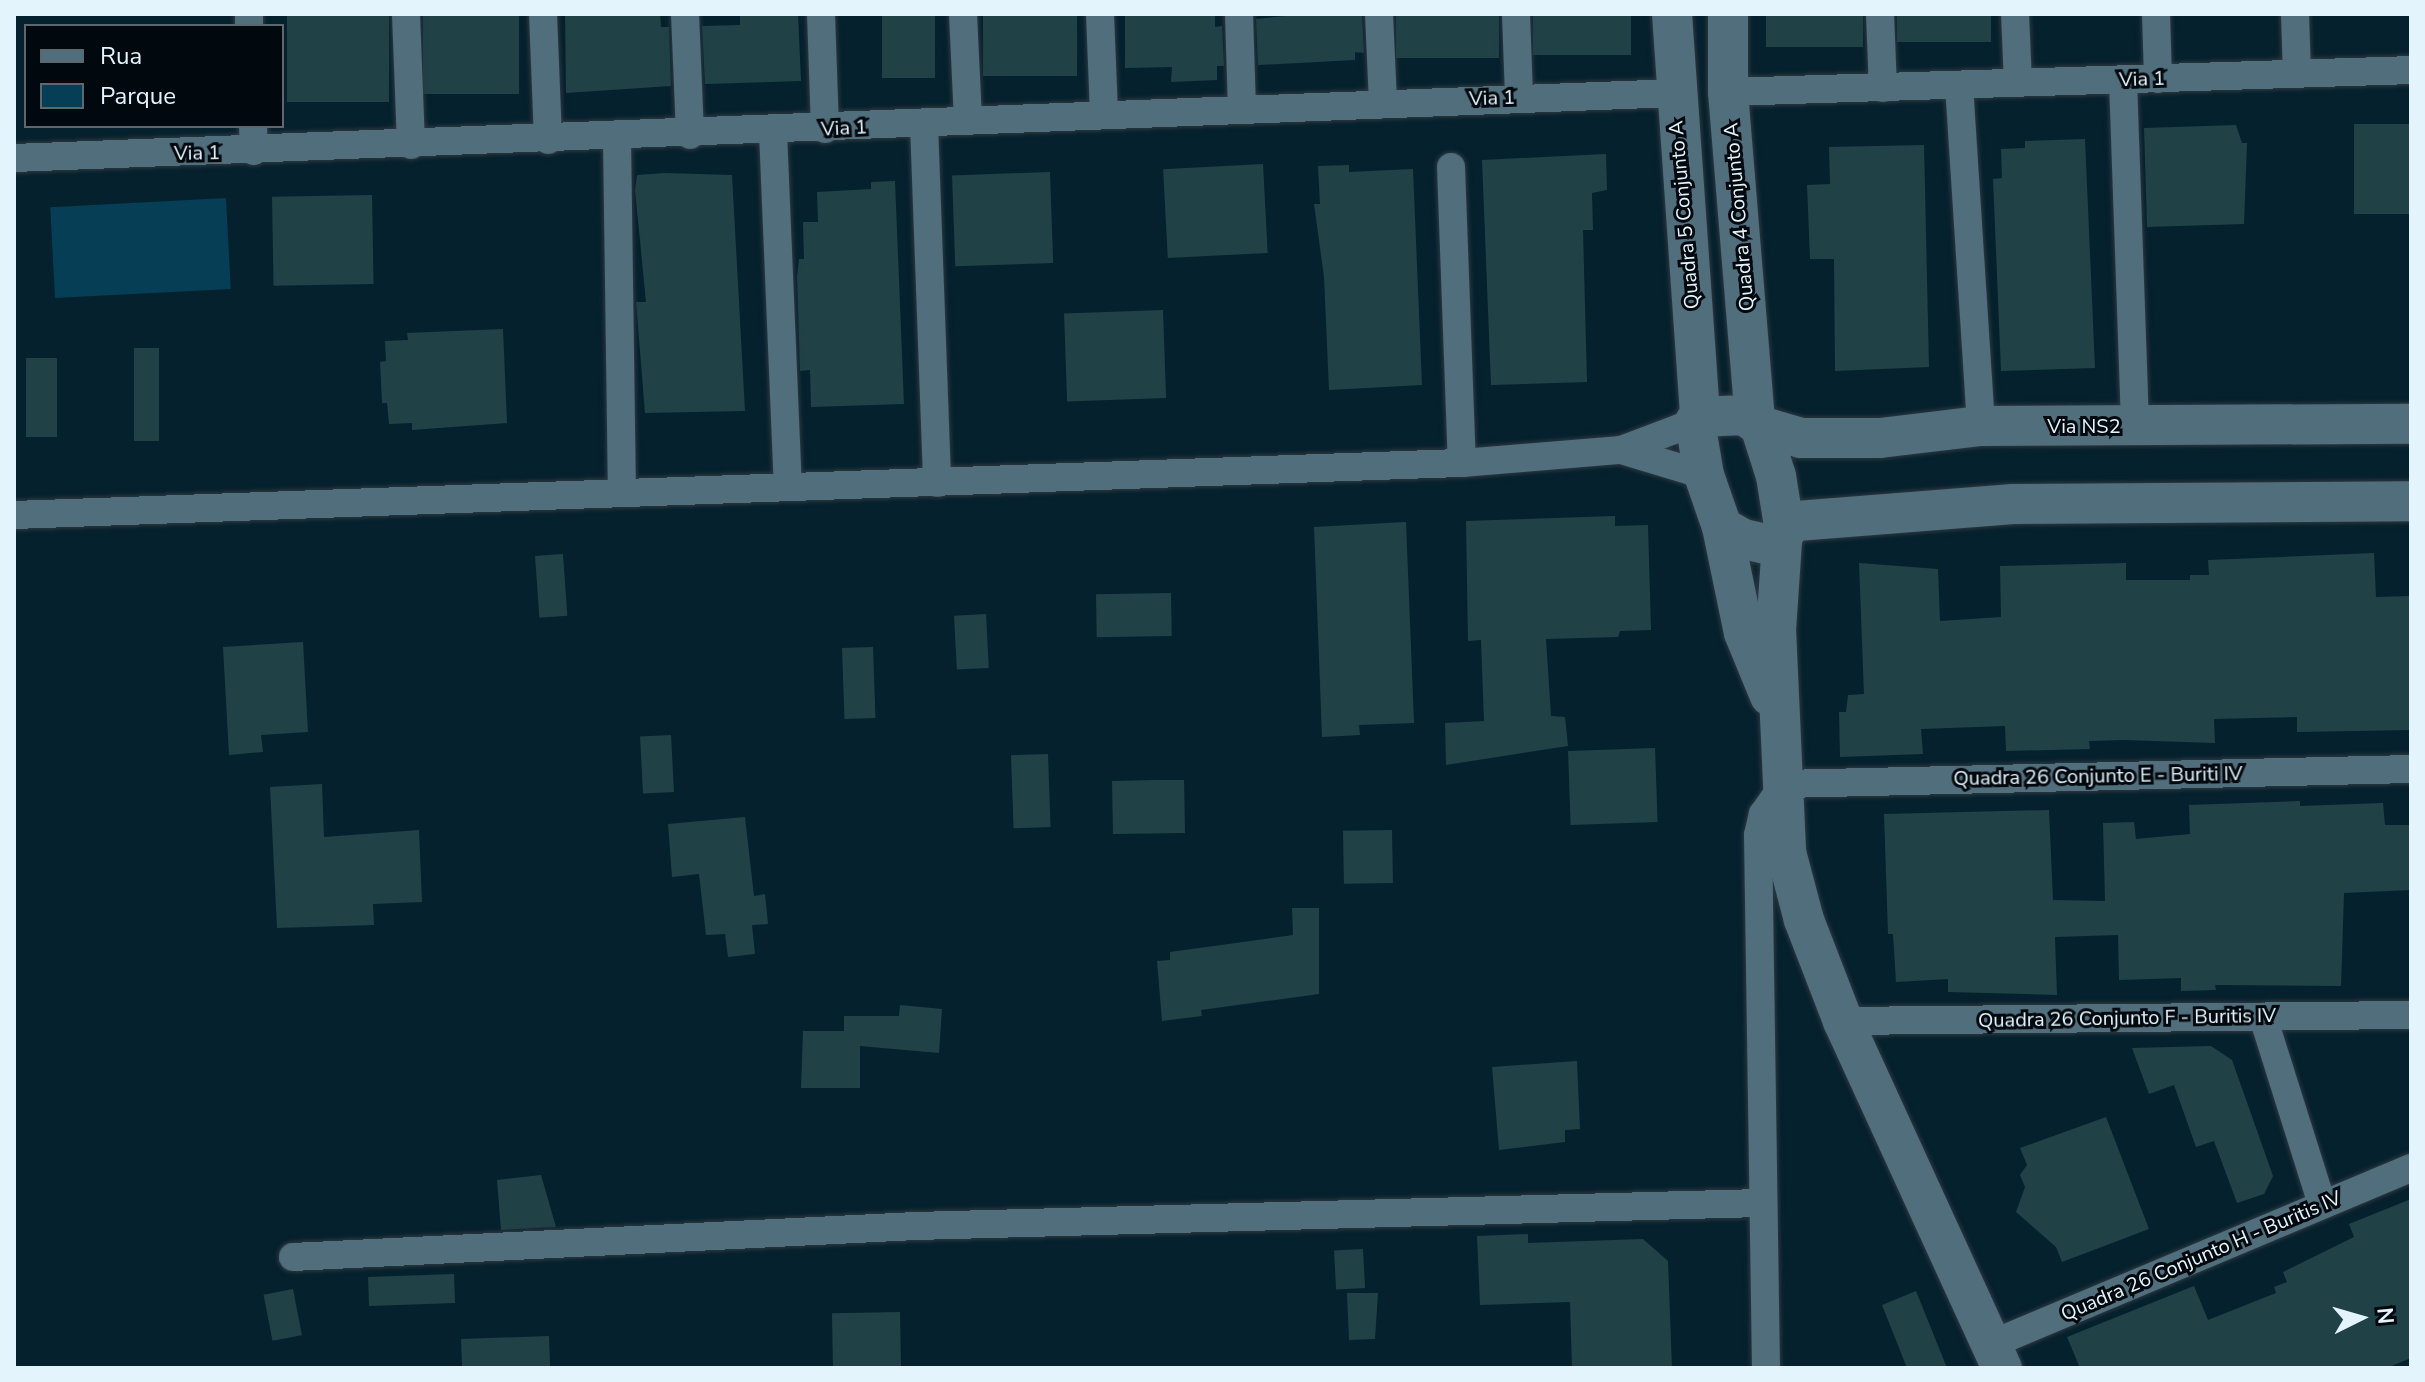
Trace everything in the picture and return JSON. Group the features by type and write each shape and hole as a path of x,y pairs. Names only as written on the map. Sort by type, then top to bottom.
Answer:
{"street":[{"path":"406,14 411,145"},
{"path":"543,14 548,140"},
{"path":"685,14 690,135"},
{"path":"821,14 825,129"},
{"path":"963,14 968,121"},
{"path":"1100,14 1104,115"},
{"path":"1239,14 1242,107"},
{"path":"1379,14 1383,101"},
{"path":"1516,14 1519,97"},
{"name":"Quadra 5 Conjunto A","path":"1672,14 1674,93 1704,475 1722,527 1744,633 1783,730"},
{"name":"Quadra 4 Conjunto A","path":"1728,14 1728,92 1758,423 1783,532 1776,629 1783,730 1786,852 1804,920 1843,1021 1997,1356"},
{"path":"1880,14 1883,88"},
{"path":"2015,14 2018,83"},
{"path":"2156,14 2158,79"},
{"path":"2295,14 2297,73"},
{"name":"Via 1","path":"1728,92 2411,70"},
{"path":"2123,80 2135,425"},
{"path":"1959,85 1981,426"},
{"name":"Via 1","path":"14,158 254,139 411,145 773,132 1383,101 1674,93"},
{"path":"924,124 937,483"},
{"path":"773,132 788,487"},
{"path":"617,138 622,492"},
{"path":"1451,167 1462,463"},
{"name":"Via NS2","path":"1698,420 1744,415 1801,438 1981,426 2411,424"},
{"path":"14,507 14,515 1462,463 1621,450 1698,420"},
{"path":"1621,450 1704,475"},
{"path":"1722,527 1761,545 1783,532 2013,504 2411,501"},
{"name":"Quadra 26 Conjunto E - Buriti IV","path":"1784,784 2411,769"},
{"path":"1766,1368 1758,835 1763,814 1784,784"},
{"name":"Quadra 26 Conjunto F - Buritis IV","path":"1843,1021 2411,1015"},
{"path":"2263,1017 2322,1204"},
{"name":"Quadra 26 Conjunto H - Buritis IV","path":"1997,1356 2322,1204 2411,1168"},
{"path":"293,1257 916,1226 1763,1203"}],"green space":[{"path":"226,198 231,289 55,298 50,207"}],"building":[{"path":"287,14 389,14 389,102 287,102"},
{"path":"423,14 519,14 519,94 423,94"},
{"path":"565,14 660,14 661,27 669,27 671,86 566,93"},
{"path":"740,14 798,14 801,81 705,84 702,26 740,25"},
{"path":"882,14 935,14 935,78 882,78"},
{"path":"983,14 1077,14 1077,76 983,76"},
{"path":"1125,14 1215,14 1215,27 1222,26 1224,66 1217,66 1217,80 1171,82 1172,67 1125,68"},
{"path":"1306,14 1362,14 1364,53 1355,52 1355,60 1258,65 1256,19"},
{"path":"1396,14 1499,14 1499,58 1396,58"},
{"path":"1533,14 1631,14 1631,55 1533,55"},
{"path":"1766,14 1863,14 1863,47 1766,47"},
{"path":"1897,14 1991,14 1991,42 1897,42"},
{"path":"2354,124 2411,124 2411,214 2354,214"},
{"path":"2236,125 2242,143 2247,143 2244,224 2147,227 2144,128"},
{"path":"2085,139 2095,368 2001,371 1993,179 2002,178 2001,149 2025,148 2025,141"},
{"path":"1924,145 1929,367 1835,371 1834,259 1810,259 1807,185 1830,184 1829,147"},
{"path":"1606,154 1607,190 1592,193 1593,230 1583,230 1587,382 1491,385 1482,160"},
{"path":"1263,164 1268,253 1168,258 1163,169"},
{"path":"1349,165 1349,172 1413,169 1422,385 1329,390 1324,277 1314,204 1320,204 1318,166"},
{"path":"1050,172 1053,263 955,266 952,175"},
{"path":"637,175 732,175 745,411 645,413 636,302 646,302 635,190"},
{"path":"895,181 904,404 811,407 810,370 800,371 797,277 799,259 804,259 803,222 818,222 817,192 871,189 871,182"},
{"path":"372,195 374,284 274,286 272,197"},
{"path":"1163,310 1166,398 1067,401 1064,313"},
{"path":"503,329 507,423 412,430 412,423 389,424 387,403 382,403 380,362 386,361 385,341 408,340 407,333"},
{"path":"134,348 159,348 159,441 134,441"},
{"path":"26,358 57,358 57,437 26,437"},
{"path":"1615,516 1615,526 1648,525 1651,630 1620,631 1618,637 1546,639 1551,716 1565,717 1568,746 1446,765 1445,723 1484,721 1481,640 1468,641 1466,521"},
{"path":"1406,522 1414,723 1359,725 1360,735 1322,737 1314,527"},
{"path":"2374,553 2376,597 2411,596 2411,730 2297,732 2297,717 2214,719 2215,743 2089,741 2090,749 2006,751 2005,726 1921,729 1923,754 1840,757 1839,712 1846,712 1848,695 1864,694 1859,563 1938,569 1940,621 2001,617 2000,566 2126,563 2126,580 2190,580 2190,575 2209,575 2208,560"},
{"path":"563,554 567,616 539,618 535,556"},
{"path":"1171,593 1172,636 1097,637 1096,594"},
{"path":"986,614 989,668 957,670 954,616"},
{"path":"303,642 308,732 261,735 263,752 229,755 223,647"},
{"path":"873,647 875,718 844,719 842,648"},
{"path":"671,735 674,792 643,794 640,737"},
{"path":"1655,748 1658,822 1571,825 1568,751"},
{"path":"1048,754 1051,827 1014,828 1011,755"},
{"path":"1184,780 1185,833 1113,834 1112,781"},
{"path":"322,784 324,837 419,830 422,902 373,904 374,925 277,928 270,787"},
{"path":"2300,801 2300,806 2383,803 2385,825 2411,825 2411,890 2344,893 2341,986 2215,985 2216,990 2181,991 2181,978 2119,980 2118,935 2055,937 2057,995 1948,992 1948,979 1896,982 1893,934 1888,934 1884,814 2049,810 2053,900 2105,901 2103,823 2134,822 2136,839 2190,834 2189,805"},
{"path":"745,817 754,896 765,894 768,924 752,925 755,954 728,957 725,934 706,935 699,874 672,877 668,824"},
{"path":"1392,830 1393,883 1344,884 1343,831"},
{"path":"1292,908 1319,908 1319,994 1201,1010 1202,1016 1162,1021 1157,961 1170,960 1170,952 1293,935"},
{"path":"900,1005 942,1009 939,1053 860,1046 860,1088 801,1088 803,1031 844,1031 844,1016 899,1016"},
{"path":"2211,1046 2232,1060 2273,1176 2264,1194 2237,1203 2214,1141 2196,1147 2174,1085 2149,1094 2132,1048"},
{"path":"1577,1061 1580,1129 1565,1130 1565,1142 1499,1150 1492,1067"},
{"path":"2106,1117 2149,1229 2062,1262 2056,1247 2016,1212 2025,1187 2020,1175 2027,1165 2020,1148"},
{"path":"541,1175 556,1227 501,1230 497,1180"},
{"path":"2411,1199 2411,1358 2387,1368 2080,1368 2067,1337 2194,1286 2208,1320 2276,1293 2274,1287 2287,1282 2283,1272 2354,1237 2349,1224"},
{"path":"1528,1234 1528,1243 1643,1239 1668,1261 1672,1368 1572,1368 1570,1302 1480,1305 1477,1236"},
{"path":"1363,1249 1365,1288 1336,1289 1334,1251"},
{"path":"454,1274 455,1303 369,1306 368,1277"},
{"path":"293,1289 302,1335 273,1341 264,1295"},
{"path":"1916,1291 1947,1368 1907,1368 1882,1305"},
{"path":"1347,1293 1378,1293 1375,1339 1349,1340"},
{"path":"900,1312 901,1368 833,1368 832,1313"},
{"path":"549,1336 550,1368 462,1368 461,1339"}]}
